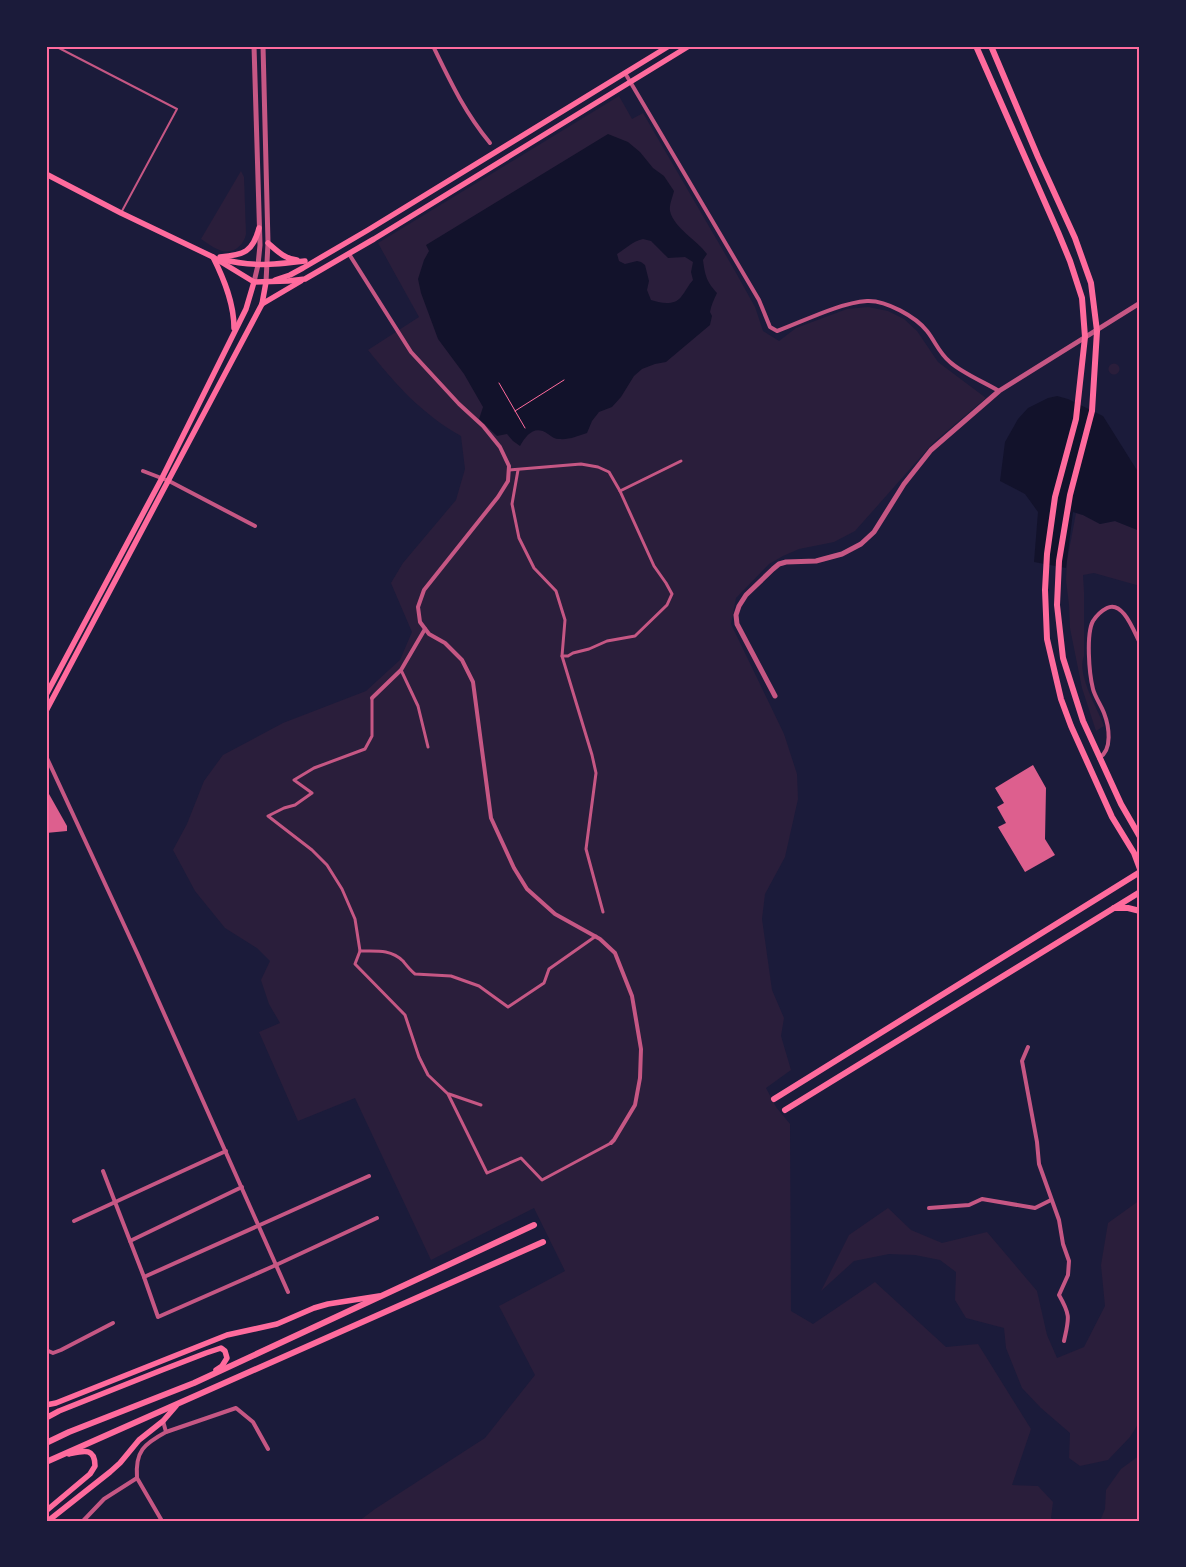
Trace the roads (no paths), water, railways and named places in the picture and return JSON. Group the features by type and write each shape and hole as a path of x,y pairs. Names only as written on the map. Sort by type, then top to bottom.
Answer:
{"main road":[{"path":"266,282 290,275 377,225 669,46"},
{"path":"262,304 349,254 690,46"},
{"path":"774,1099 1140,870 1134,853 1112,817 1074,734 1061,699 1047,638 1045,590 1047,554 1055,496 1076,419 1084,348 1082,298 1070,261 976,46"},
{"path":"991,46 1084,260 1091,283 1098,330 1092,411 1070,495 1060,561 1057,605 1064,658 1082,722 1121,804 1140,837"},
{"path":"46,174 121,213 213,257 254,282 305,279"},
{"path":"213,257 236,256 243,253 256,242 259,228"},
{"path":"268,243 292,260 304,261"},
{"path":"213,257 238,263 258,265 317,259"},
{"path":"213,257 223,277 230,298 234,319 234,332"},
{"path":"46,695 162,478 246,309 254,282"},
{"path":"46,711 262,304 266,282"},
{"path":"785,1110 1140,892"},
{"path":"1113,908 1128,908 1140,911"},
{"path":"46,1443 69,1432 194,1383 534,1225"},
{"path":"46,1462 543,1242"},
{"path":"46,1405 56,1403 226,1335 278,1324 328,1304 386,1294"},
{"path":"46,1418 59,1411 206,1353 218,1349 224,1350 227,1358 222,1366 194,1383"},
{"path":"48,1521 110,1472 138,1440 163,1421 176,1406"},
{"path":"46,1511 90,1474 95,1466 94,1457 87,1451 62,1455"}],"street":[{"path":"254,46 260,245 254,282"},
{"path":"263,46 268,243 266,282"},
{"path":"433,46 463,106 474,124 490,143"},
{"path":"624,72 759,300 770,327 777,331 849,304 869,301 890,305 927,330 937,348 950,362 999,391"},
{"path":"349,254 410,352 459,404 483,426 500,447 509,466 508,481 498,497 424,590 418,607 420,622 429,634 445,643 462,660 473,682 491,818 514,868 527,889 556,914 596,936 616,953 632,996 641,1049 640,1078 635,1105 611,1143 542,1180 521,1158 487,1173 448,1094 428,1075 419,1057 405,1015 355,964 360,951 355,919 342,888 327,865 312,850 268,816 295,805 312,793 294,780 314,768 365,750 372,736 372,698 401,670 425,629"},
{"path":"775,696 737,624 736,615 739,606 758,582 779,564 816,561 842,554 861,544 874,532 904,484 931,450 999,391 1140,303"},
{"path":"620,491 681,461"},
{"path":"509,470 581,464 598,466 609,472 620,491 654,566 672,594 667,605 635,636 607,641 589,649 568,656 562,656"},
{"path":"518,470 512,504 519,538 534,568 556,590 565,620 562,656 596,773 586,848 603,912"},
{"path":"143,471 169,481 255,526"},
{"path":"1099,758 1106,752 1108,730 1091,679 1089,633 1093,621 1100,613 1110,607 1117,608 1124,612 1140,643"},
{"path":"401,670 418,706 428,747"},
{"path":"46,756 142,964 288,1292"},
{"path":"360,951 377,950 390,952 402,960 415,974 451,976 479,986 508,1007 544,983 549,969 596,936"},
{"path":"1028,1047 1022,1061 1037,1142 1039,1164 1058,1220 1069,1261 1068,1275 1060,1295 1068,1310 1068,1322 1064,1340"},
{"path":"448,1094 481,1105"},
{"path":"74,1221 226,1151"},
{"path":"103,1171 158,1317 377,1218"},
{"path":"144,1277 370,1176"},
{"path":"130,1241 242,1188"},
{"path":"929,1208 970,1205 982,1198 1035,1208 1051,1200"},
{"path":"46,1350 53,1353 61,1350 113,1323"},
{"path":"162,1521 137,1478 140,1453 142,1448 151,1440 166,1432 236,1408 253,1422 268,1449"},
{"path":"163,1421 166,1432"},
{"path":"83,1521 104,1499 137,1478"}],"lane":[{"path":"55,46 177,109 121,213"}]}
